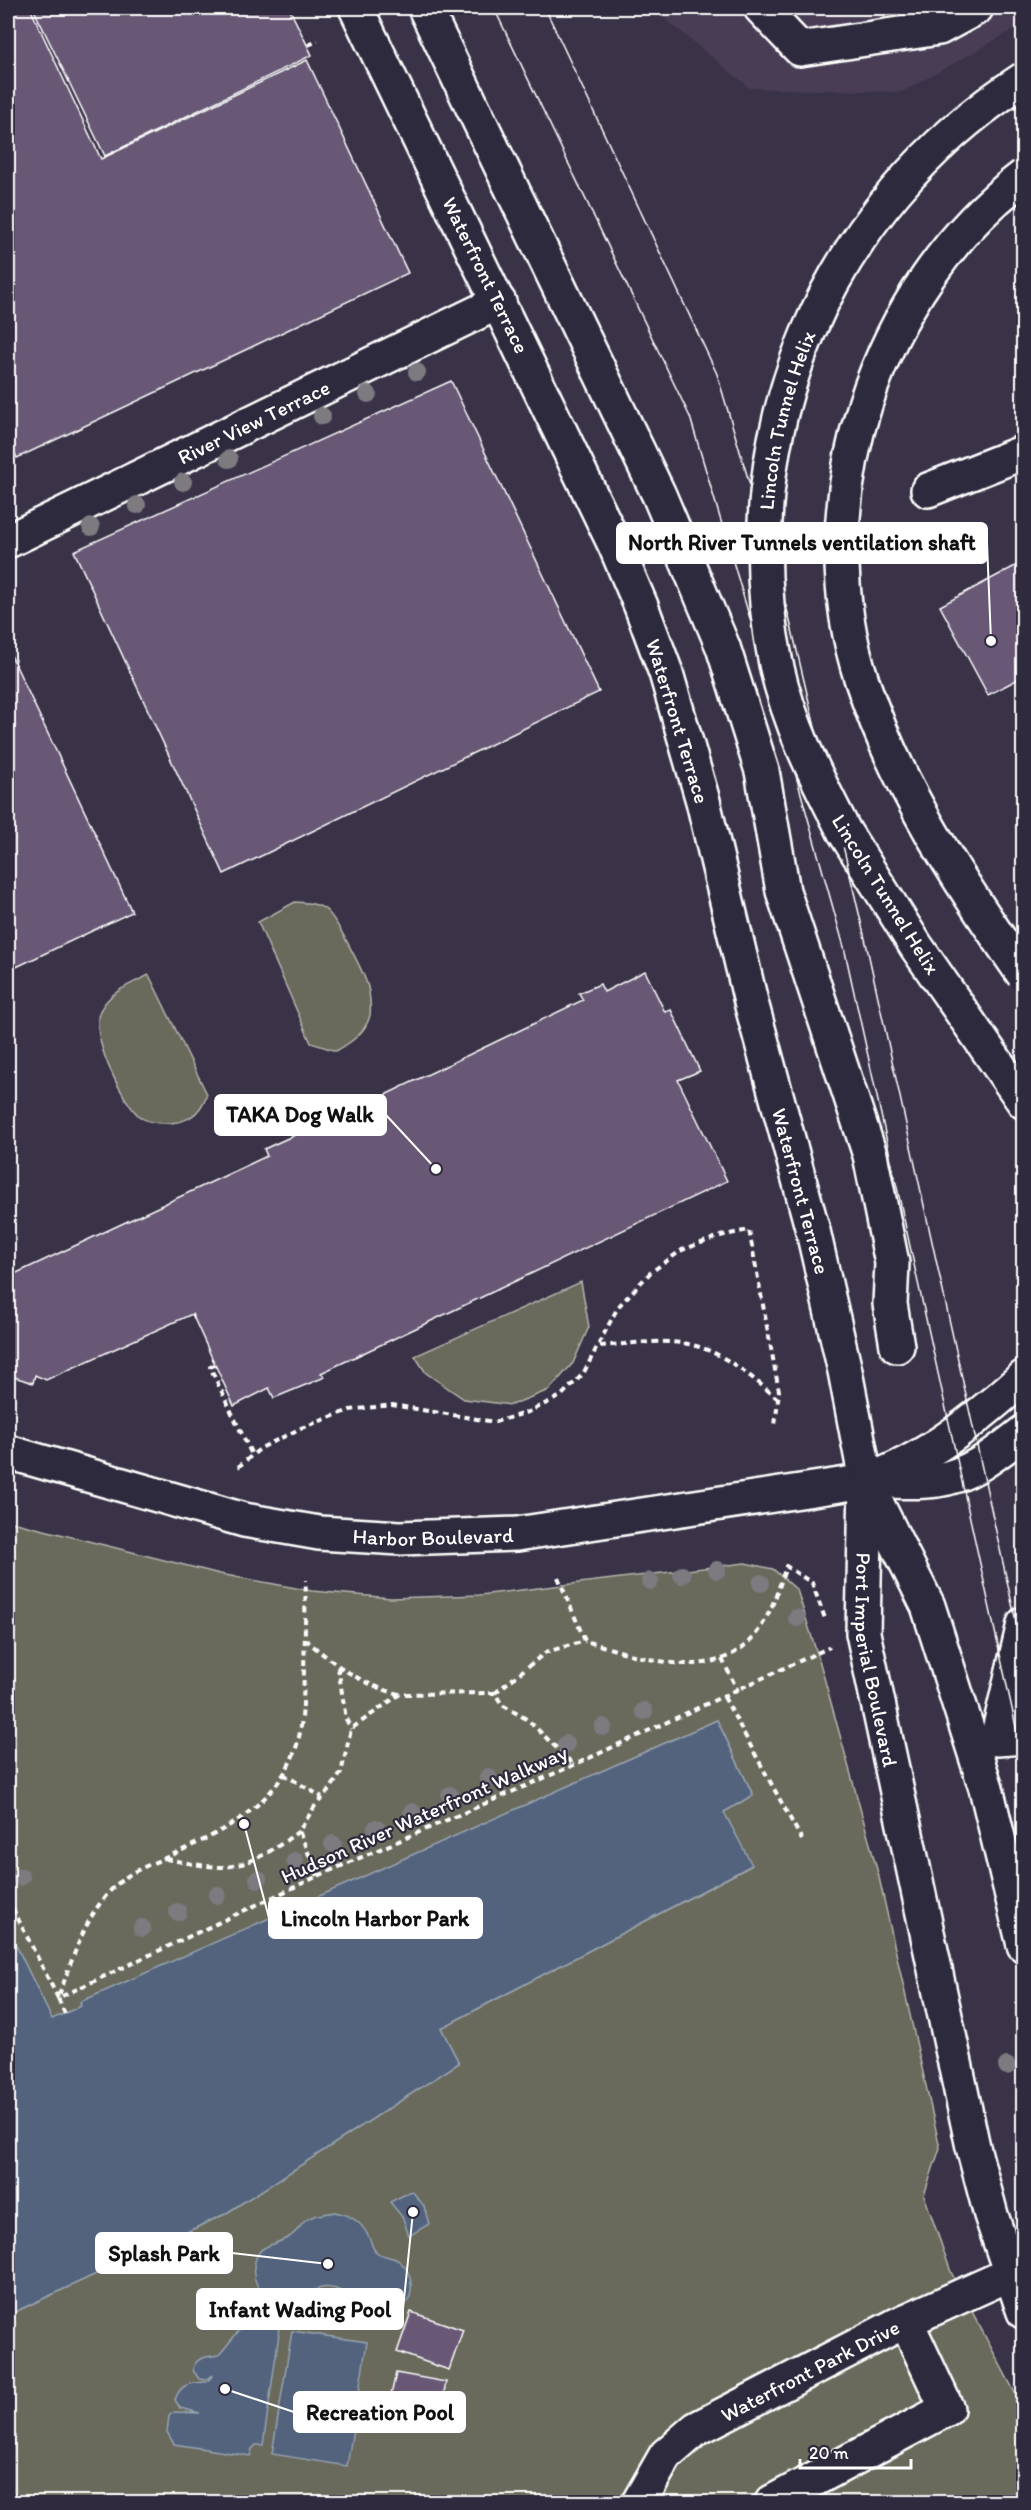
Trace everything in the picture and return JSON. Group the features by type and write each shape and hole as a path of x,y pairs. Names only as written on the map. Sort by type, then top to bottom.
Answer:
{"main road":[{"name":"Waterfront Terrace","path":"356,8 615,545 666,672 703,801 752,1006 813,1231 845,1371 866,1481"},
{"path":"425,8 659,495 723,647 762,771 783,891 870,1155 892,1263 890,1304 897,1346"},
{"path":"761,8 800,49 939,28 976,8"},
{"name":"Lincoln Tunnel Helix","path":"1023,79 991,100 950,133 914,170 881,208 826,291 806,338 788,392 772,460 763,528 768,615 787,704 801,746 860,859 916,946 1023,1102"},
{"path":"1023,176 974,221 939,263 916,294 883,357 868,396 850,466 845,499 843,556 850,633 874,715 915,802 944,853 1023,975"},
{"name":"River View Terrace","path":"9,535 499,302"},
{"path":"928,489 1023,452"},
{"path":"866,1481 894,1472 943,1442 977,1418 1023,1377"},
{"path":"866,1481 938,1480 950,1477 991,1457 1023,1432"},
{"name":"Harbor Boulevard","path":"8,1452 244,1520 319,1533 400,1538 517,1534 866,1481"},
{"name":"Port Imperial Boulevard","path":"866,1481 928,1606 986,1788 1023,1945"},
{"name":"Port Imperial Boulevard","path":"866,1481 863,1633 973,2147 991,2215 1017,2272 1023,2312"},
{"path":"1023,1624 997,1739 1023,1737"},
{"name":"Waterfront Park Drive","path":"639,2502 666,2455 696,2429 906,2321 1017,2272"},
{"path":"772,2502 947,2409 906,2321"}],"path":[{"path":"308,45 318,41"},
{"path":"238,1467 261,1448 301,1428 350,1410 392,1405 495,1422 528,1413 561,1396 583,1374 618,1307 650,1273 682,1250 720,1236 749,1230 779,1391 775,1426"},
{"path":"599,1346 644,1342 688,1344 718,1356 749,1375 778,1400"},
{"path":"215,1365 210,1367 252,1455"},
{"path":"305,1639 338,1668 381,1690 400,1694 495,1693 546,1652 585,1641 679,1665 704,1664 722,1659 740,1649 763,1623 772,1607 786,1566 812,1583 827,1624"},
{"path":"558,1577 585,1641"},
{"path":"58,1998 86,1924 126,1877 223,1831 251,1811 283,1773 296,1749 303,1714 306,1580"},
{"name":"Hudson River Waterfront Walkway","path":"58,1998 318,1876 574,1765 835,1645"},
{"path":"722,1659 738,1691"},
{"path":"338,1668 345,1719 351,1729"},
{"path":"495,1693 502,1705 528,1720 574,1765"},
{"path":"164,1858 224,1867 252,1860 280,1846 300,1831 341,1773 351,1729 400,1694"},
{"path":"724,1697 802,1840"},
{"path":"283,1773 322,1797"},
{"path":"300,1831 318,1876"},
{"path":"8,1899 65,2014"}],"shaded area":[{"path":"652,8 1023,8 1024,24 902,92 750,88"}],"green space":[{"path":"295,902 319,906 331,915 350,947 368,987 370,1015 365,1027 357,1037 336,1051 311,1043 258,922"},
{"path":"149,975 207,1094 196,1113 178,1122 151,1122 140,1117 124,1097 102,1049 98,1019 101,1009 110,997"},
{"path":"581,1282 589,1327 573,1363 549,1390 511,1405 464,1399 426,1373 415,1356"},
{"path":"8,1521 220,1574 312,1591 391,1598 480,1595 745,1563 773,1569 797,1590 820,1663 878,1873 940,2148 924,2195 951,2272 1023,2408 1023,2502 8,2502 8,2315 225,2214 459,2063 441,2028 751,1866 724,1812 753,1795 717,1720 81,2002 82,2006 52,2020 8,1929"}],"water":[{"path":"717,1720 753,1795 724,1812 752,1865 441,2028 459,2063 225,2214 8,2315 8,1929 52,2019 81,2006 80,2002"},
{"path":"412,2191 424,2206 429,2224 409,2236 403,2218 390,2202"},
{"path":"335,2212 358,2222 365,2230 375,2251 396,2259 404,2266 411,2287 408,2300 398,2311 387,2316 371,2315 344,2293 328,2287 320,2288 285,2303 271,2299 259,2288 254,2278 254,2269 258,2253 262,2249 296,2232 308,2219"},
{"path":"265,2320 280,2327 263,2445 256,2445 250,2456 174,2444 167,2432 169,2416 174,2412 200,2413 180,2408 175,2400 177,2394 187,2385 207,2382 213,2375 205,2380 199,2379 193,2370 196,2362 219,2355 246,2322"},
{"path":"292,2331 367,2342 347,2466 272,2454"}],"building":[{"path":"8,8 30,8 101,159 307,60 408,273 17,458 8,438"},
{"path":"33,8 289,8 312,55 105,156"},
{"path":"451,381 599,692 224,874 74,551"},
{"path":"1017,565 1024,576 1024,676 988,695 940,606"},
{"path":"8,649 132,912 8,971"},
{"path":"645,971 665,1012 671,1010 700,1071 678,1080 727,1181 321,1373 325,1377 274,1398 269,1388 234,1406 192,1314 46,1380 35,1375 33,1383 8,1375 8,1277 267,1156 264,1149 319,1124 322,1129 337,1122 339,1117 583,1000 579,993 600,984 604,992"},
{"path":"411,2312 463,2330 449,2370 397,2352"},
{"path":"396,2373 446,2382 438,2423 387,2413"}],"tram line":[{"path":"494,8 690,417 782,726 844,947 1024,1763"},
{"path":"545,8 717,374 788,613 866,943 1024,1658"}],"place":[{"name":"North River Tunnels ventilation shaft","path":"991,641"},
{"name":"TAKA Dog Walk","path":"436,1169"},
{"name":"Lincoln Harbor Park","path":"244,1824"},
{"name":"Infant Wading Pool","path":"413,2212"},
{"name":"Splash Park","path":"328,2264"},
{"name":"Recreation Pool","path":"225,2389"}]}
